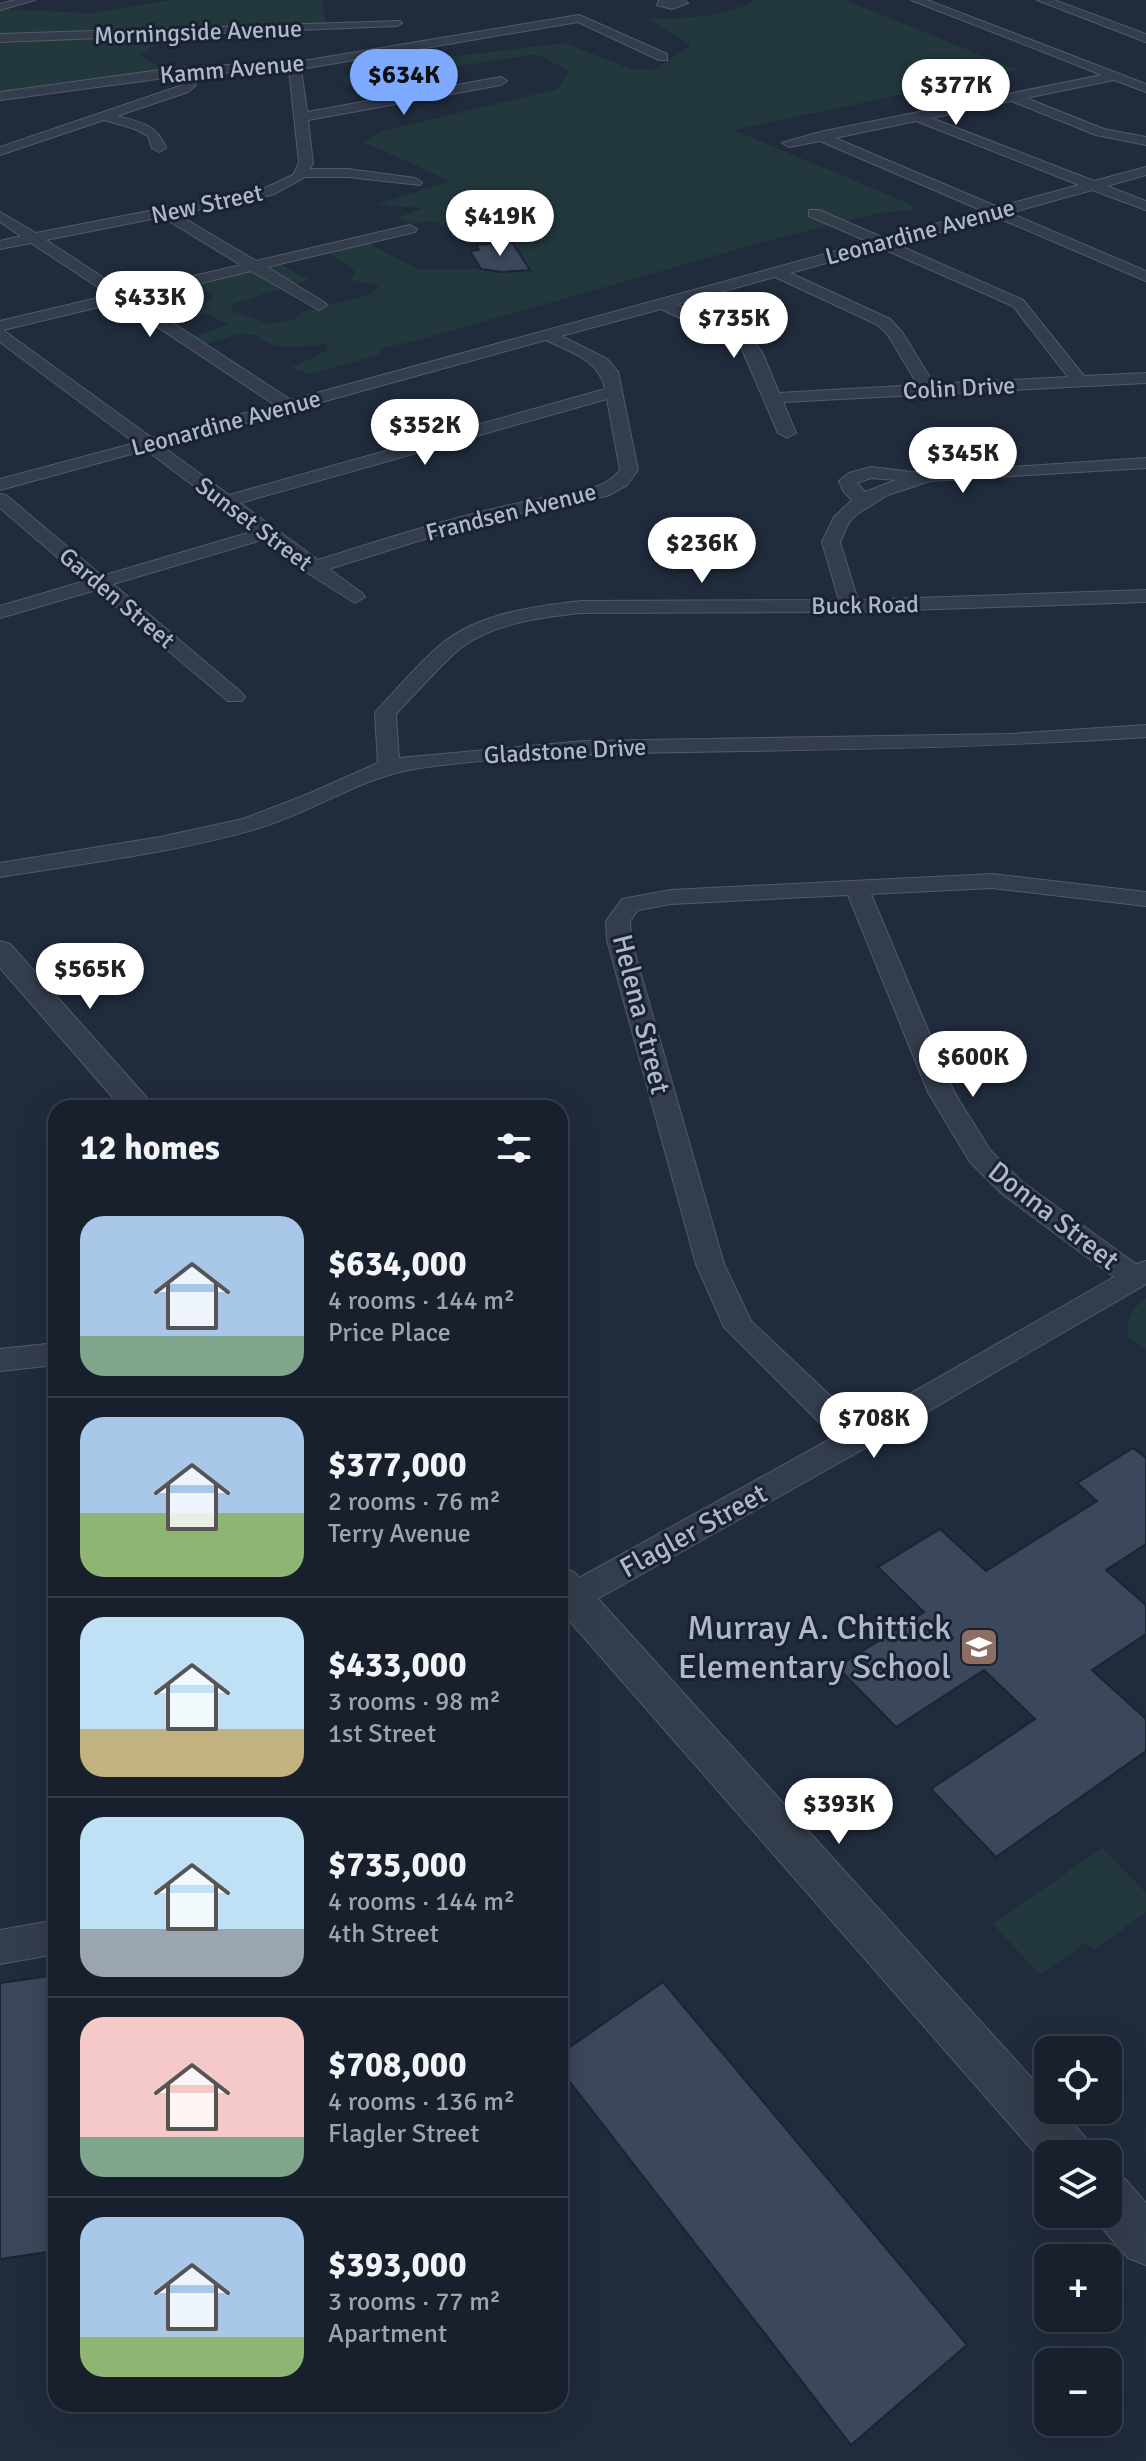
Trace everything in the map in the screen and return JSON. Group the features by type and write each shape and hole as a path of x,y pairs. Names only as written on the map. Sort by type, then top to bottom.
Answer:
{"street":[{"path":"0,7 29,0"},
{"path":"917,0 1146,88"},
{"path":"1043,0 1146,38"},
{"name":"Kamm Avenue","path":"0,96 195,71 295,66 432,43 581,12 663,57"},
{"name":"Morningside Avenue","path":"0,38 394,19 432,43"},
{"path":"295,66 306,163 303,173 348,173 415,182"},
{"path":"0,151 184,89 189,86 195,71"},
{"path":"789,143 1116,76"},
{"path":"301,117 501,81"},
{"path":"1012,97 1101,132 1146,141"},
{"path":"104,116 140,126 154,134 159,148"},
{"path":"917,117 1146,206"},
{"path":"820,136 1146,276"},
{"name":"Leonardine Avenue","path":"0,485 1146,171"},
{"name":"New Street","path":"0,245 267,192 287,185 303,173"},
{"path":"165,213 319,305"},
{"path":"814,213 1018,303 1079,381"},
{"path":"0,216 288,406"},
{"path":"0,326 410,229"},
{"path":"776,272 884,322 894,332 929,389"},
{"path":"662,303 747,344 754,352 787,433"},
{"name":"Sunset Street","path":"0,334 355,597"},
{"name":"Frandsen Avenue","path":"313,568 481,515 601,492 621,481 629,470 610,372 601,362 547,335"},
{"name":"Colin Drive","path":"771,398 1146,378"},
{"path":"225,502 614,392"},
{"path":"864,501 850,488 848,481 854,476 877,473 922,478 1146,463"},
{"path":"850,606 831,542 841,519 864,501 897,485 922,478"},
{"name":"Garden Street","path":"0,499 235,697"},
{"path":"0,612 266,533"},
{"name":"Buck Road","path":"389,767 385,713 452,645 485,627 519,616 581,607 850,606 1146,596"},
{"name":"Gladstone Drive","path":"0,870 160,844 250,824 389,767 495,753 584,747 1009,740 1146,731"},
{"name":"Helena Street","path":"856,1439 739,1327 710,1264 619,940 618,921 630,904 671,897 992,881 1146,899"},
{"name":"Donna Street","path":"857,888 941,1092 980,1156 1011,1187 1140,1274"},
{"path":"2,956 133,1100"},
{"name":"Flagler Street","path":"568,1589 856,1439 1140,1274"},
{"path":"0,1360 48,1355"},
{"path":"568,1592 1056,2140"},
{"path":"0,1947 48,1938"},
{"path":"1122,2213 1146,2240"}],"green space":[{"path":"171,0 322,0 326,27 173,33 141,55 168,74 0,96 0,9 90,13"},
{"path":"755,0 845,0 1018,70 734,130 910,204 913,210 878,213 767,241 412,342 384,347 377,355 311,374 291,368 326,351 327,344 280,346 256,335 238,334 198,347 187,339 228,325 208,314 163,323 150,315 209,302 214,295 197,287 200,278 275,261 309,280 233,304 232,311 270,324 294,319 305,311 370,295 379,285 351,280 355,272 325,249 362,240 420,270 496,268 499,272 529,269 512,242 514,239 462,241 438,223 412,224 397,218 422,208 375,205 450,181 363,142 383,131 558,89 569,71 536,54 428,71 410,69 392,72 391,80 355,90 342,79 357,68 565,43 631,69 655,70 691,45 648,19 717,14"},
{"path":"1146,1298 1146,1349 1128,1337 1128,1331 1134,1310"},
{"path":"1102,1848 1146,1893 1146,1912 1094,1950 1085,1943 1040,1975 993,1924"}],"building":[{"path":"512,242 530,270 502,272 481,269 470,251 479,250 476,245"},
{"name":"Murray A. Chittick Elementary School","path":"1133,1448 1146,1458 1146,1544 1106,1570 1146,1605 1146,1634 1092,1670 1146,1719 1146,1751 996,1857 931,1789 1035,1719 984,1670 896,1727 837,1667 924,1612 878,1567 940,1529 986,1571 1097,1501 1077,1483"},
{"path":"48,1976 48,2252 0,2259 0,1983"},
{"path":"663,1982 967,2345 851,2445 568,2079 568,2048"}],"place":[{"name":"Murray A. Chittick Elementary School","path":"979,1647"}]}
